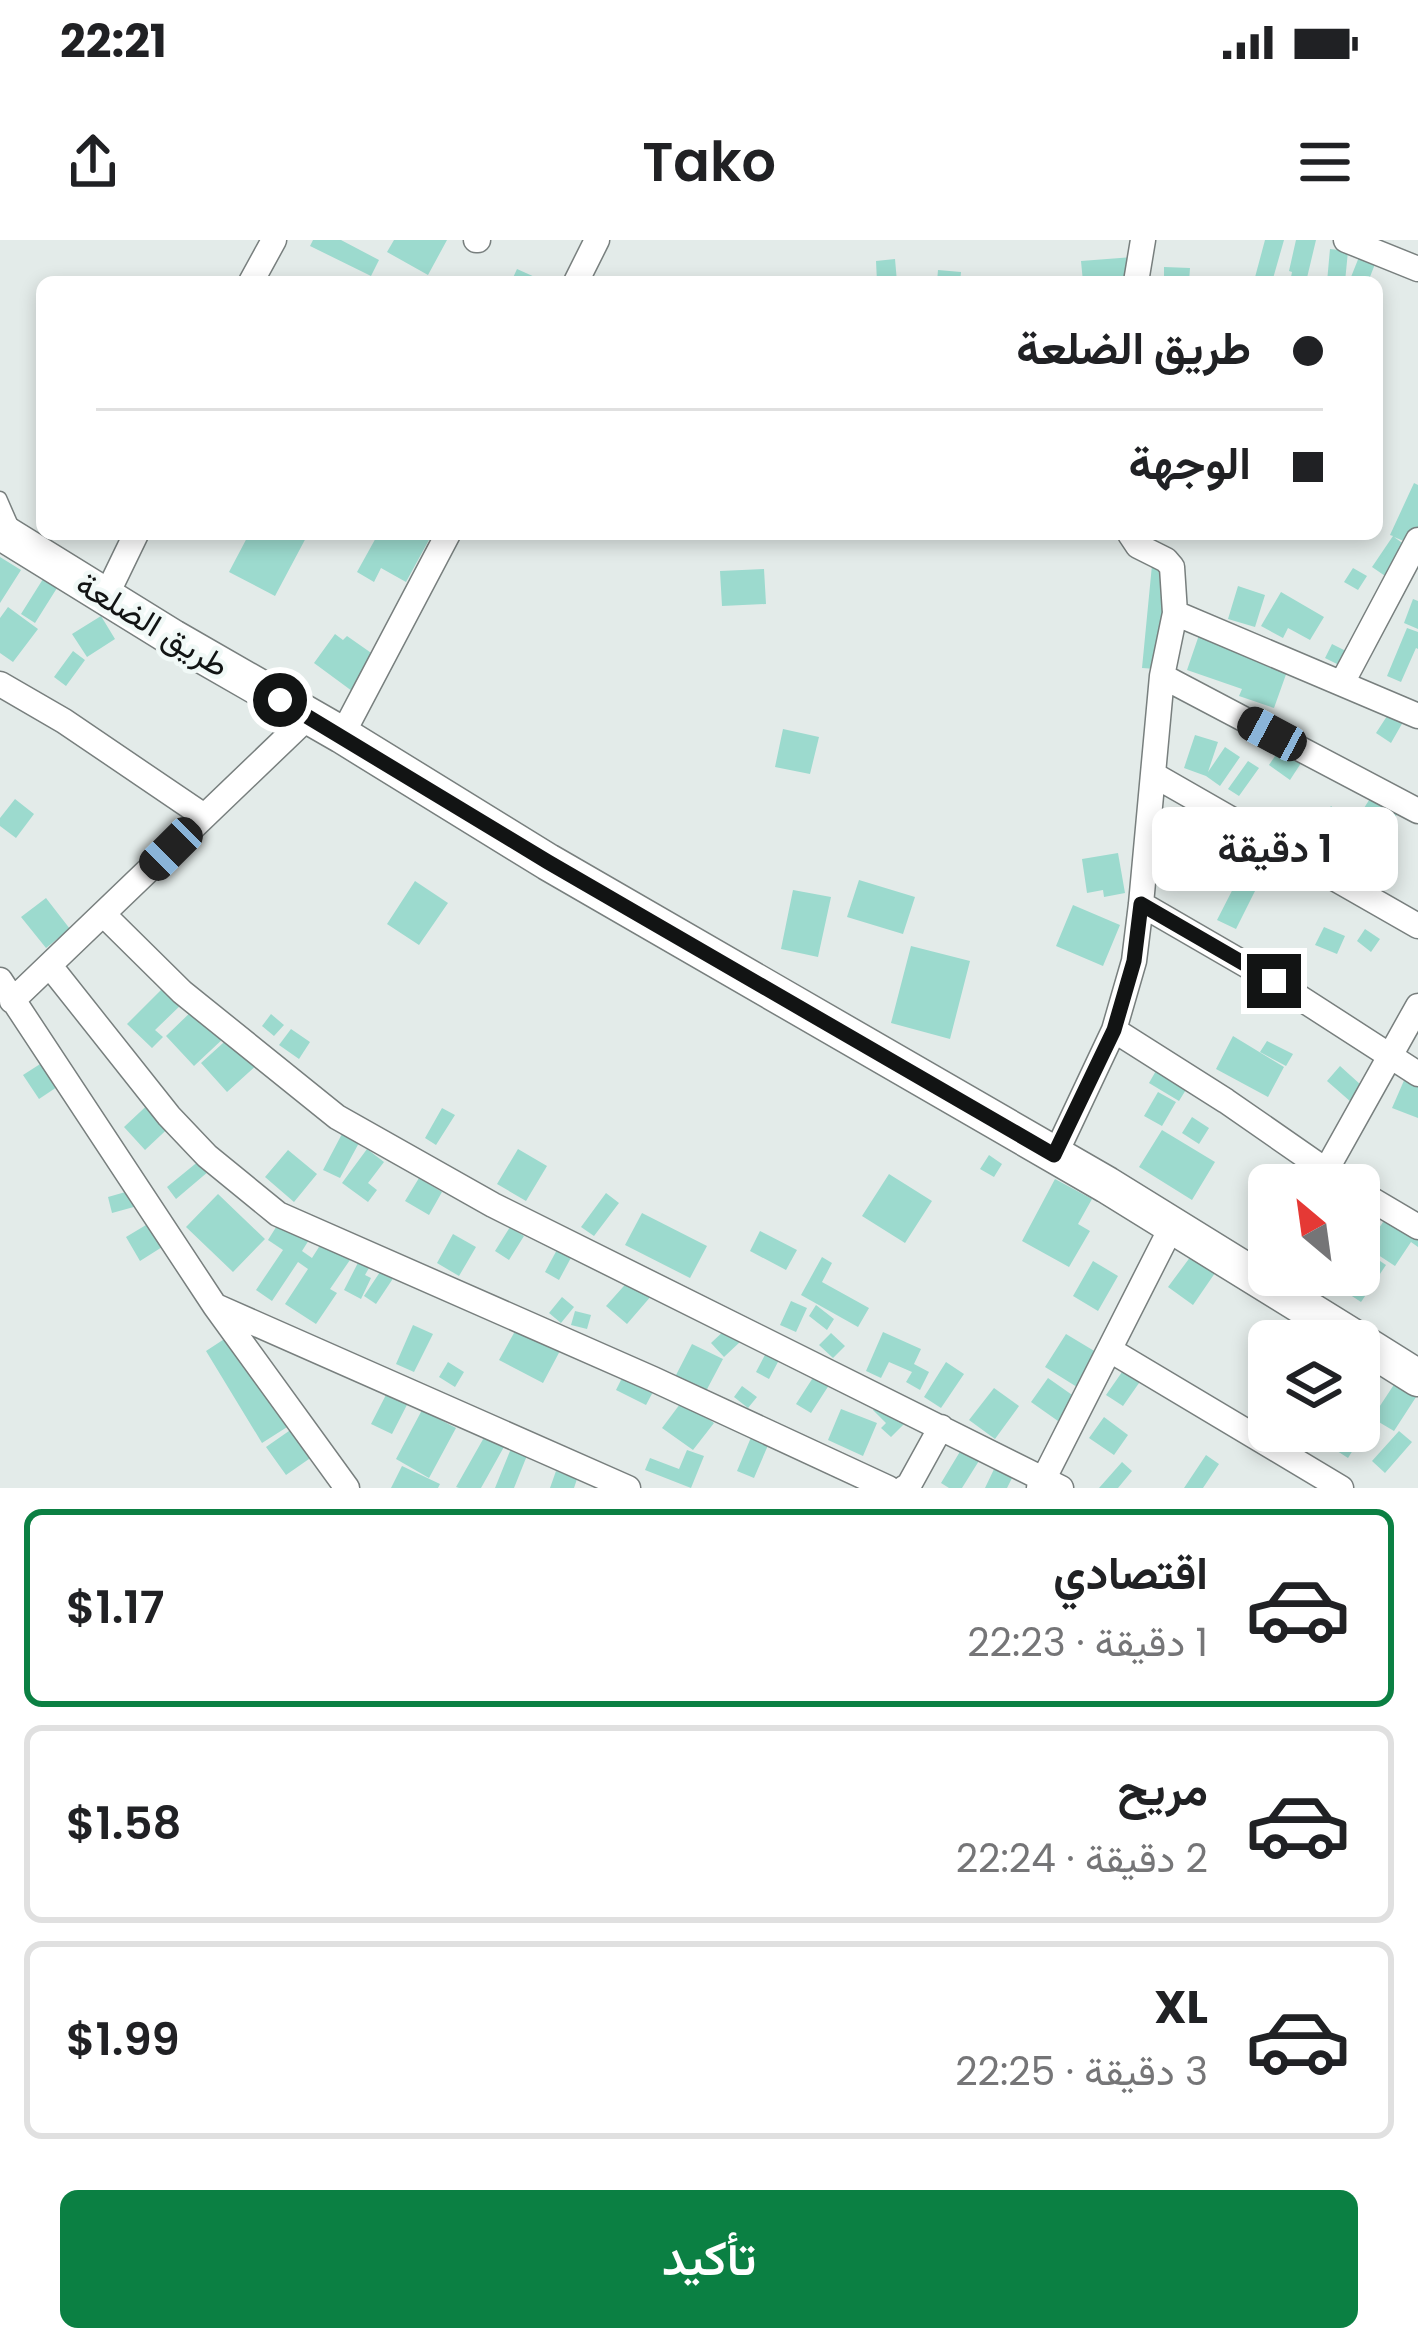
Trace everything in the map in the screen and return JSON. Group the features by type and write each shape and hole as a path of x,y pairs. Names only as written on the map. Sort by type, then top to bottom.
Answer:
{"main road":[{"name":"طريق الضلعة","path":"9,536 548,862 1248,1267"},
{"name":"طريق الضلعة","path":"1294,1296 1328,1320"},
{"name":"طريق الضلعة","path":"1380,1354 1418,1378"}],"street":[{"path":"254,276 274,240"},
{"path":"579,276 597,240"},
{"path":"1137,276 1143,240"},
{"path":"1346,240 1418,269"},
{"path":"106,596 133,540"},
{"path":"342,735 445,540"},
{"path":"1054,1155 1114,1030 1134,961 1162,676 1175,613 1172,567 1134,540"},
{"path":"1342,683 1418,540"},
{"path":"1175,613 1418,716"},
{"path":"1162,676 1418,811"},
{"path":"0,684 64,721 204,816"},
{"path":"308,717 50,966 6,991 215,1306 347,1488"},
{"path":"1154,775 1418,926"},
{"path":"1141,904 1274,981 1418,1074"},
{"path":"104,915 182,992 337,1117 493,1205 1048,1485 1172,1226"},
{"path":"50,966 169,1116 207,1156 278,1214 888,1488"},
{"path":"1338,1164 1418,1006"},
{"path":"1114,1030 1226,1101 1308,1164"},
{"path":"1380,1204 1418,1227"},
{"path":"215,1306 628,1488"},
{"path":"1109,1350 1341,1488"},
{"path":"904,1488 941,1427"}],"lane":[{"path":"0,497 9,536"}],"building":[{"path":"313,240 341,240 379,260 371,276 310,246"},
{"path":"394,240 447,240 428,275 387,252"},
{"path":"1265,240 1284,240 1274,276 1255,276"},
{"path":"1296,240 1316,240 1307,276 1291,276"},
{"path":"1330,249 1348,251 1346,276 1328,276"},
{"path":"1133,257 1134,276 1082,276 1081,261"},
{"path":"1359,257 1375,264 1370,276 1351,276"},
{"path":"895,259 896,276 877,276 876,261"},
{"path":"1164,267 1190,268 1189,276 1164,276"},
{"path":"938,270 961,272 961,276 938,276"},
{"path":"1414,483 1418,485 1418,547 1394,537 1415,552 1394,582 1372,567 1393,536"},
{"path":"246,540 305,540 275,596 229,572"},
{"path":"375,540 429,540 406,582 381,568 374,582 357,572"},
{"path":"0,557 21,570 0,603"},
{"path":"1152,565 1180,568 1170,670 1142,668"},
{"path":"1353,568 1367,576 1358,590 1344,582"},
{"path":"764,569 766,604 722,606 720,571"},
{"path":"43,579 57,588 35,623 21,614"},
{"path":"1238,586 1265,595 1255,627 1228,619"},
{"path":"1281,592 1324,617 1310,640 1288,628 1283,638 1261,626"},
{"path":"1413,599 1418,601 1418,629 1404,623"},
{"path":"8,607 38,629 13,662 0,653 0,618"},
{"path":"101,616 115,639 87,657 72,634"},
{"path":"1407,628 1418,632 1418,649 1401,682 1387,676"},
{"path":"335,634 343,640 347,636 377,657 352,691 314,663"},
{"path":"1199,635 1289,666 1274,708 1239,696 1242,689 1187,670"},
{"path":"1332,644 1346,651 1351,671 1325,658"},
{"path":"73,651 85,660 66,686 54,677"},
{"path":"1389,713 1403,722 1391,743 1376,733"},
{"path":"783,729 819,737 810,774 775,767"},
{"path":"1195,735 1218,742 1208,772 1225,747 1240,757 1220,786 1184,768"},
{"path":"1286,740 1307,754 1290,780 1269,765"},
{"path":"1248,761 1259,768 1239,796 1228,789"},
{"path":"1376,789 1402,806 1386,833 1359,816"},
{"path":"1195,795 1208,804 1199,817 1213,827 1197,850 1170,833"},
{"path":"15,799 34,814 16,838 0,826 0,818"},
{"path":"1331,806 1352,823 1332,848 1311,832"},
{"path":"1118,853 1125,893 1104,897 1103,890 1087,893 1082,859"},
{"path":"1239,877 1257,887 1236,929 1217,920"},
{"path":"859,880 915,897 903,934 847,917"},
{"path":"415,881 448,903 419,945 387,924"},
{"path":"793,890 831,897 818,957 781,949"},
{"path":"46,898 70,929 46,948 21,917"},
{"path":"1073,905 1120,925 1103,966 1056,946"},
{"path":"1324,927 1345,936 1337,954 1315,945"},
{"path":"1365,929 1380,939 1371,952 1357,941"},
{"path":"911,946 970,961 950,1039 891,1023"},
{"path":"166,985 184,1002 155,1030 163,1037 152,1048 127,1024"},
{"path":"197,1006 226,1036 194,1066 166,1036"},
{"path":"271,1014 284,1025 274,1036 262,1026"},
{"path":"291,1029 310,1042 299,1059 279,1045"},
{"path":"233,1034 259,1063 227,1092 201,1063"},
{"path":"1233,1036 1284,1067 1268,1097 1216,1069"},
{"path":"1267,1041 1293,1054 1286,1066 1260,1052"},
{"path":"48,1059 63,1083 39,1099 23,1075"},
{"path":"1161,1062 1192,1080 1179,1101 1149,1083"},
{"path":"1340,1066 1371,1094 1359,1109 1327,1081"},
{"path":"1409,1069 1418,1073 1418,1118 1392,1108"},
{"path":"1158,1092 1176,1102 1162,1126 1144,1116"},
{"path":"156,1097 177,1120 145,1150 124,1127"},
{"path":"442,1108 455,1115 436,1145 425,1138"},
{"path":"1192,1117 1209,1128 1199,1144 1182,1133"},
{"path":"1162,1130 1215,1162 1192,1200 1139,1167"},
{"path":"343,1132 360,1141 340,1178 323,1170"},
{"path":"367,1149 384,1162 368,1183 377,1190 368,1202 342,1183"},
{"path":"518,1149 547,1166 526,1201 497,1184"},
{"path":"288,1150 317,1174 294,1202 265,1177"},
{"path":"989,1155 1002,1164 994,1177 980,1169"},
{"path":"200,1160 209,1171 176,1199 167,1187"},
{"path":"889,1174 932,1201 905,1243 862,1216"},
{"path":"419,1178 442,1192 429,1215 405,1201"},
{"path":"1055,1179 1092,1199 1078,1224 1090,1231 1069,1267 1022,1241"},
{"path":"136,1189 141,1205 112,1213 108,1197"},
{"path":"606,1193 619,1203 594,1236 581,1227"},
{"path":"218,1194 265,1239 233,1272 186,1227"},
{"path":"1394,1206 1418,1222 1418,1247 1411,1242 1395,1266 1380,1256 1380,1226"},
{"path":"642,1213 707,1246 690,1278 625,1245"},
{"path":"283,1216 312,1235 302,1251 312,1258 324,1239 352,1257 330,1289 337,1293 316,1324 285,1304 308,1269 298,1262 272,1301 256,1290 283,1250 268,1240"},
{"path":"156,1219 170,1242 140,1261 126,1237"},
{"path":"510,1227 524,1236 509,1260 495,1251"},
{"path":"760,1231 797,1250 786,1270 750,1251"},
{"path":"453,1234 476,1247 459,1276 437,1263"},
{"path":"559,1246 573,1254 559,1280 545,1272"},
{"path":"363,1253 374,1259 365,1275 371,1278 361,1299 344,1290"},
{"path":"1191,1256 1215,1273 1193,1305 1168,1287"},
{"path":"822,1257 832,1263 822,1282 869,1308 858,1327 801,1295"},
{"path":"1093,1261 1118,1276 1098,1311 1073,1296"},
{"path":"386,1263 398,1271 376,1304 364,1296"},
{"path":"631,1278 652,1295 627,1324 606,1306"},
{"path":"562,1297 574,1307 561,1323 549,1313"},
{"path":"791,1301 807,1308 796,1332 780,1325"},
{"path":"816,1305 834,1319 827,1330 809,1316"},
{"path":"575,1311 591,1315 587,1329 571,1325"},
{"path":"519,1324 562,1347 543,1383 499,1360"},
{"path":"413,1325 433,1334 414,1372 396,1364"},
{"path":"728,1327 741,1341 724,1357 711,1343"},
{"path":"235,1332 295,1422 262,1443 206,1351"},
{"path":"883,1332 921,1349 914,1364 929,1372 920,1390 906,1382 912,1372 889,1362 881,1378 866,1371"},
{"path":"831,1333 845,1346 833,1358 819,1345"},
{"path":"1066,1334 1106,1358 1085,1392 1045,1367"},
{"path":"692,1344 723,1359 705,1393 675,1377"},
{"path":"766,1353 779,1360 769,1379 756,1372"},
{"path":"448,1362 464,1372 455,1387 439,1377"},
{"path":"946,1362 964,1374 941,1408 924,1397"},
{"path":"1129,1362 1146,1373 1123,1406 1106,1395"},
{"path":"816,1373 831,1382 811,1413 796,1404"},
{"path":"624,1374 654,1390 646,1405 616,1390"},
{"path":"1048,1378 1075,1397 1058,1421 1031,1402"},
{"path":"1397,1380 1418,1394 1394,1431 1380,1423 1380,1406"},
{"path":"742,1386 757,1397 748,1408 734,1397"},
{"path":"994,1388 1019,1406 995,1439 969,1420"},
{"path":"389,1389 410,1399 392,1434 371,1424"},
{"path":"683,1400 714,1423 693,1450 662,1428"},
{"path":"881,1402 904,1424 891,1437 881,1428 886,1423 873,1410"},
{"path":"841,1409 877,1423 863,1456 828,1440"},
{"path":"422,1410 456,1428 429,1478 396,1459"},
{"path":"1104,1417 1128,1435 1114,1455 1089,1438"},
{"path":"299,1424 319,1452 286,1475 266,1447"},
{"path":"1399,1431 1412,1442 1385,1473 1372,1461"},
{"path":"486,1434 505,1445 481,1488 456,1487"},
{"path":"752,1435 769,1443 754,1478 737,1471"},
{"path":"964,1445 982,1456 962,1488 949,1488 941,1483"},
{"path":"512,1446 528,1453 514,1488 495,1488"},
{"path":"687,1450 704,1456 691,1488 645,1470 650,1458 679,1469"},
{"path":"1206,1455 1219,1464 1203,1488 1184,1488"},
{"path":"1122,1462 1132,1471 1118,1488 1099,1488"},
{"path":"996,1465 1014,1474 1007,1488 985,1488"},
{"path":"402,1466 440,1484 438,1488 391,1488"},
{"path":"556,1471 577,1479 574,1488 550,1488"}],"route":[{"path":"280,700 548,862 1054,1155 1114,1030 1134,961 1141,904 1274,981"}]}
